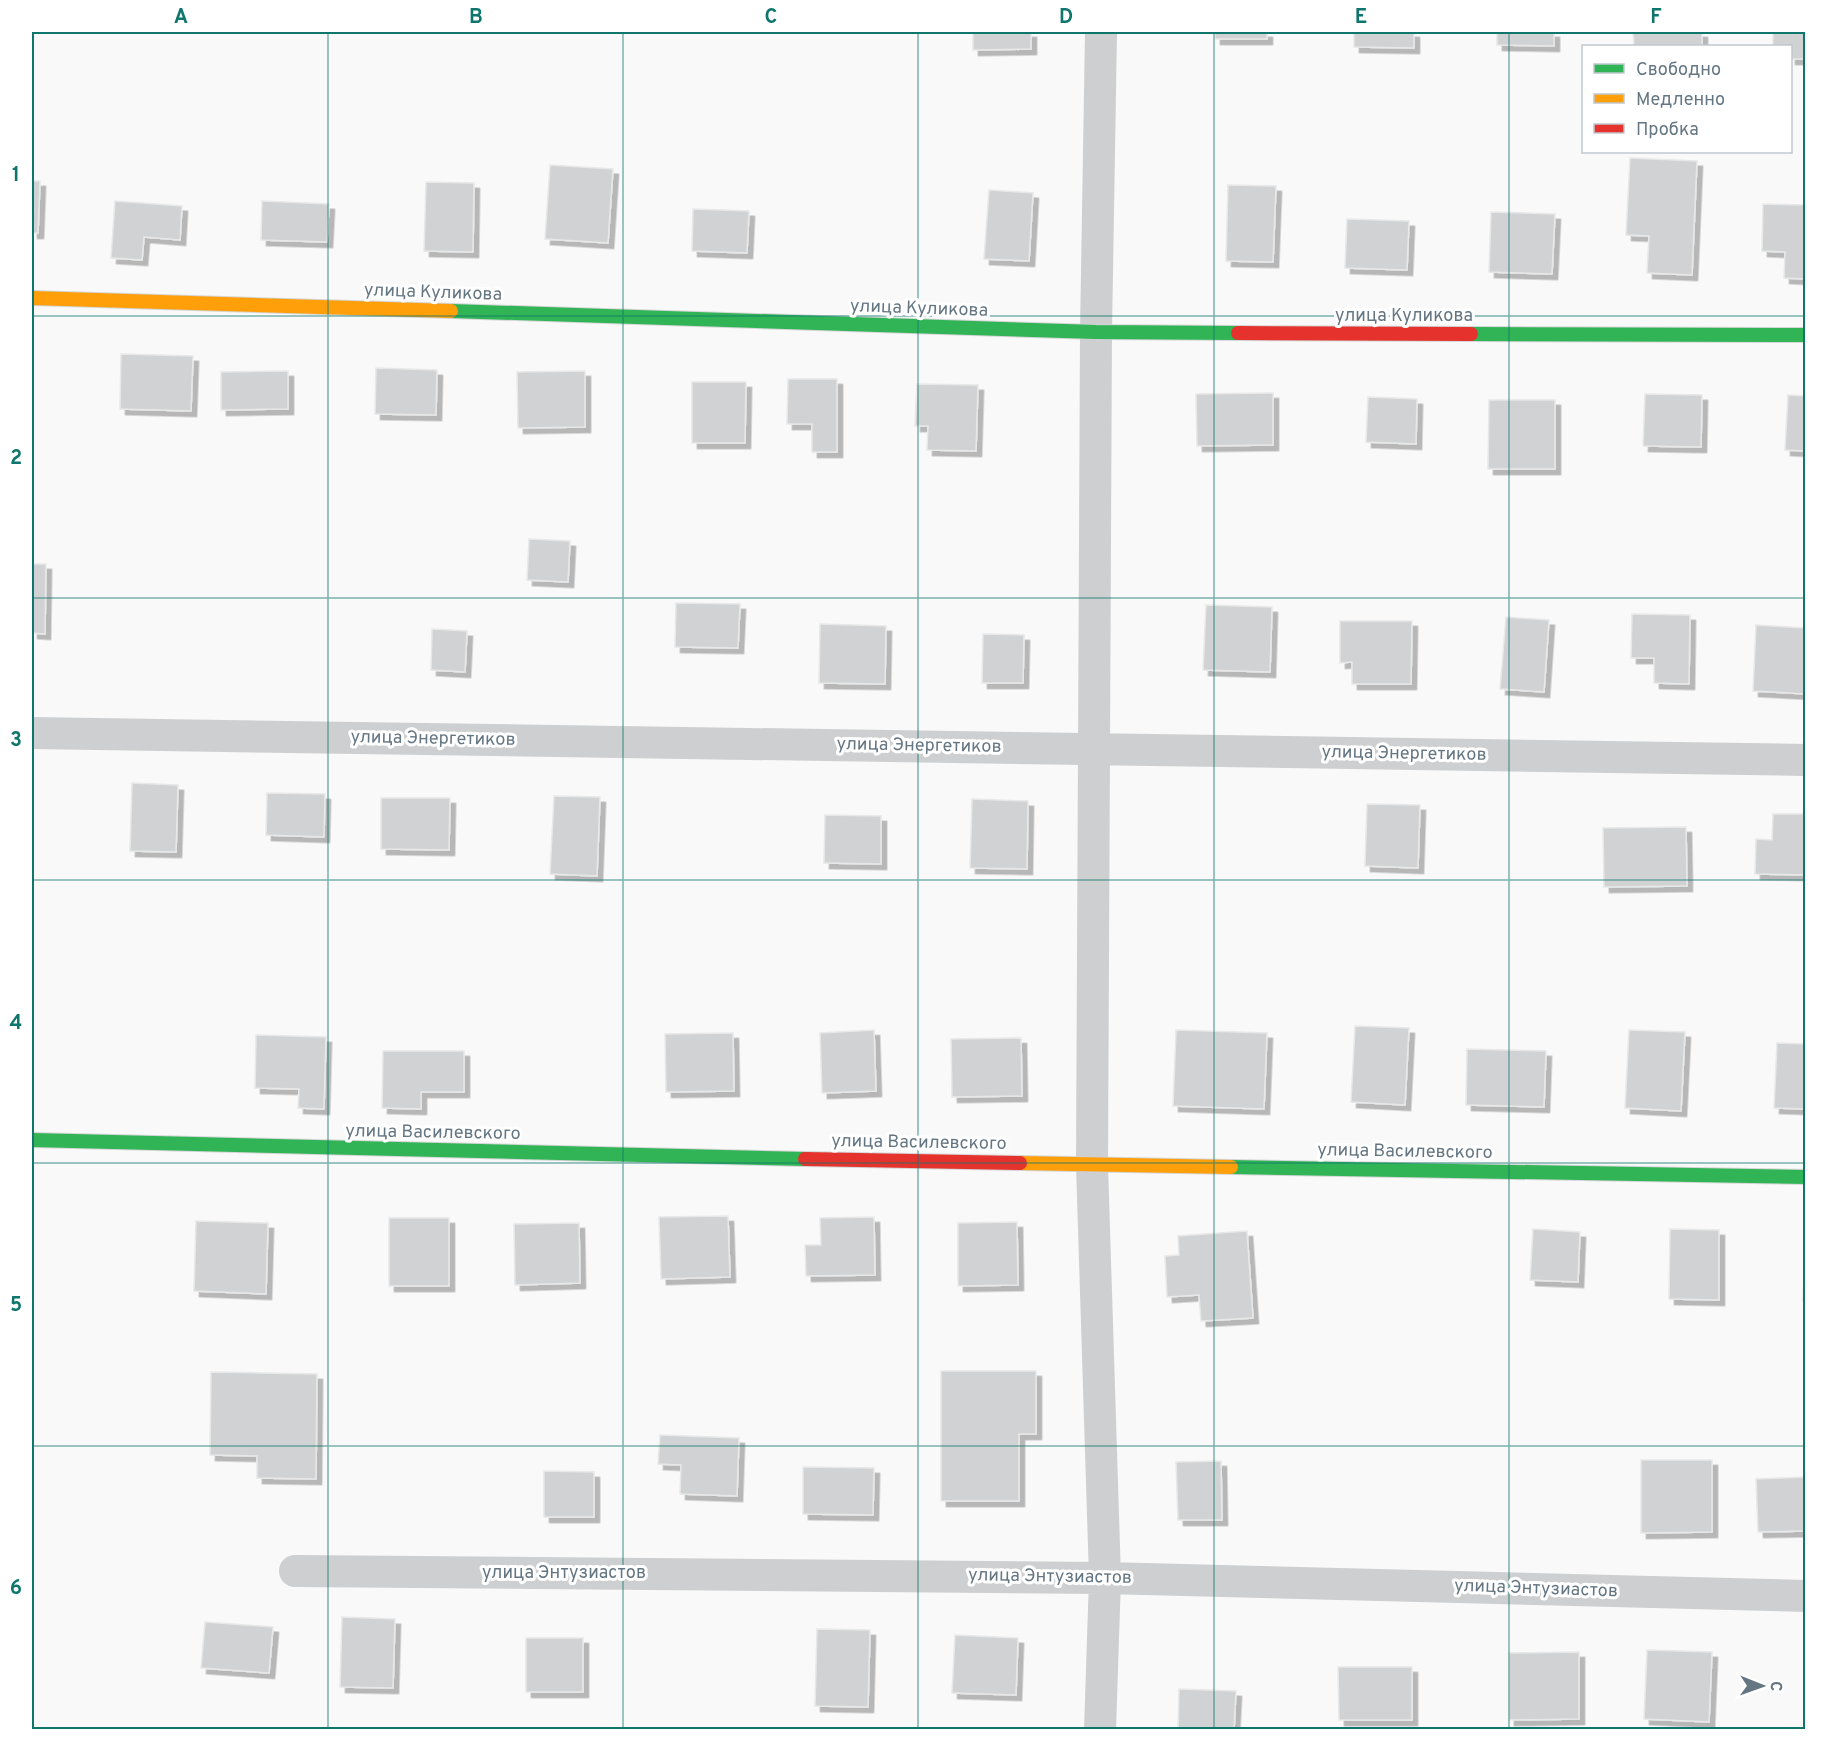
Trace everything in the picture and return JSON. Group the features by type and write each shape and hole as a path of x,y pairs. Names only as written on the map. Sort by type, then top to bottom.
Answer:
{"street":[{"path":"1100,1730 1105,1578 1092,1165 1096,332 1101,32"},
{"name":"улица Куликова","path":"32,298 1096,332 1806,335"},
{"name":"улица Энергетиков","path":"32,733 1806,760"},
{"name":"улица Василевского","path":"32,1140 1092,1165 1806,1177"},
{"name":"улица Энтузиастов","path":"295,1571 1105,1578 1806,1596"}],"building":[{"path":"973,32 1031,32 1031,49 973,50"},
{"path":"1215,32 1267,32 1267,39 1215,39"},
{"path":"1354,32 1414,32 1414,48 1354,47"},
{"path":"1497,32 1554,32 1554,46 1497,45"},
{"path":"1633,32 1702,32 1702,45 1634,45"},
{"path":"1773,32 1806,32 1806,59 1792,59 1792,45 1773,45"},
{"path":"1630,158 1697,161 1692,275 1647,273 1649,236 1626,235"},
{"path":"550,165 613,169 608,243 545,239"},
{"path":"32,181 40,181 38,233 32,233"},
{"path":"426,182 474,183 473,252 424,251"},
{"path":"1228,185 1276,186 1273,262 1226,261"},
{"path":"989,190 1033,193 1029,261 984,259"},
{"path":"115,201 182,206 180,240 144,237 142,260 111,258"},
{"path":"262,201 329,204 327,242 261,240"},
{"path":"1763,204 1806,205 1806,279 1784,278 1785,252 1762,251"},
{"path":"693,209 749,211 747,253 692,251"},
{"path":"1491,212 1555,214 1552,274 1489,272"},
{"path":"1347,219 1409,221 1407,270 1345,268"},
{"path":"121,354 193,356 191,411 120,409"},
{"path":"376,368 437,370 436,415 375,414"},
{"path":"288,371 288,409 221,410 221,372"},
{"path":"585,371 585,427 518,428 517,372"},
{"path":"788,379 837,379 837,452 812,452 812,424 787,424"},
{"path":"692,382 746,382 745,443 692,443"},
{"path":"917,384 978,385 976,451 927,450 928,426 915,426"},
{"path":"1273,393 1273,445 1197,446 1196,394"},
{"path":"1645,394 1702,395 1701,447 1643,446"},
{"path":"1788,395 1806,396 1806,451 1785,450"},
{"path":"1368,397 1417,399 1416,444 1366,442"},
{"path":"1489,400 1555,400 1555,469 1488,469"},
{"path":"529,539 570,541 568,582 527,580"},
{"path":"32,564 46,564 45,634 32,633"},
{"path":"676,603 740,604 738,648 675,647"},
{"path":"1206,605 1272,607 1270,672 1203,670"},
{"path":"1632,614 1690,615 1689,684 1654,683 1654,658 1631,658"},
{"path":"1506,617 1549,620 1544,692 1500,689"},
{"path":"1340,621 1412,621 1411,684 1352,684 1352,662 1340,663"},
{"path":"820,624 886,626 885,684 819,683"},
{"path":"1756,625 1806,628 1806,694 1753,691"},
{"path":"432,629 467,631 465,672 431,670"},
{"path":"983,634 1024,635 1023,683 982,683"},
{"path":"132,783 178,785 176,852 130,851"},
{"path":"267,793 325,794 324,837 266,835"},
{"path":"554,796 600,797 597,876 550,874"},
{"path":"381,798 450,798 449,850 381,849"},
{"path":"972,799 1028,801 1027,869 970,868"},
{"path":"1367,804 1420,805 1418,868 1365,866"},
{"path":"1773,814 1806,814 1806,875 1755,874 1756,839 1772,840"},
{"path":"825,815 881,816 881,864 824,863"},
{"path":"1686,827 1687,886 1604,887 1603,828"},
{"path":"1355,1026 1409,1028 1405,1105 1351,1102"},
{"path":"874,1030 876,1091 822,1093 820,1033"},
{"path":"1176,1030 1267,1033 1264,1109 1173,1106"},
{"path":"1629,1030 1685,1032 1681,1111 1625,1108"},
{"path":"733,1033 734,1091 666,1092 665,1034"},
{"path":"256,1035 326,1037 324,1109 298,1108 299,1089 255,1088"},
{"path":"1021,1038 1022,1096 952,1097 951,1039"},
{"path":"1777,1043 1806,1044 1806,1109 1774,1108"},
{"path":"1467,1049 1546,1051 1544,1107 1466,1105"},
{"path":"383,1051 464,1051 464,1092 421,1092 421,1109 382,1108"},
{"path":"728,1216 730,1277 661,1279 659,1217"},
{"path":"874,1217 875,1275 806,1276 805,1245 821,1245 820,1218"},
{"path":"389,1218 449,1218 449,1286 389,1286"},
{"path":"196,1221 268,1223 266,1294 194,1291"},
{"path":"1017,1222 1018,1285 958,1286 958,1223"},
{"path":"579,1223 580,1283 515,1285 514,1224"},
{"path":"1533,1229 1580,1232 1578,1282 1530,1280"},
{"path":"1670,1229 1719,1230 1719,1300 1669,1299"},
{"path":"1247,1231 1253,1318 1201,1321 1199,1295 1167,1297 1165,1256 1179,1255 1178,1236"},
{"path":"1805,1242 1806,1301 1803,1301"},
{"path":"941,1371 1036,1371 1036,1434 1019,1434 1019,1501 941,1501"},
{"path":"211,1372 317,1374 316,1479 257,1478 257,1456 210,1455"},
{"path":"660,1435 739,1438 737,1496 680,1494 681,1465 658,1464"},
{"path":"1641,1460 1712,1460 1712,1532 1641,1533"},
{"path":"1221,1461 1222,1520 1178,1520 1176,1462"},
{"path":"803,1467 874,1468 873,1515 803,1514"},
{"path":"544,1471 594,1472 594,1517 544,1517"},
{"path":"1806,1477 1806,1531 1758,1532 1756,1479"},
{"path":"342,1617 395,1619 393,1688 340,1687"},
{"path":"205,1622 273,1627 269,1673 201,1668"},
{"path":"817,1629 870,1630 868,1707 815,1706"},
{"path":"955,1635 1018,1638 1016,1695 952,1693"},
{"path":"526,1638 583,1638 583,1692 526,1692"},
{"path":"1647,1650 1712,1652 1709,1722 1644,1719"},
{"path":"1579,1652 1579,1719 1509,1720 1509,1653"},
{"path":"1338,1667 1412,1667 1412,1720 1339,1720"},
{"path":"1179,1689 1236,1691 1234,1730 1178,1730"}],"traffic: fast":[{"path":"451,311 1096,332 1238,333"},
{"path":"1471,334 1806,335"},
{"path":"32,1140 805,1159"},
{"path":"1231,1167 1806,1177"}],"traffic: slow":[{"path":"32,298 451,311"},
{"path":"1020,1163 1231,1167"}],"traffic: jam":[{"path":"1238,333 1471,334"},
{"path":"805,1159 1020,1163"}]}
